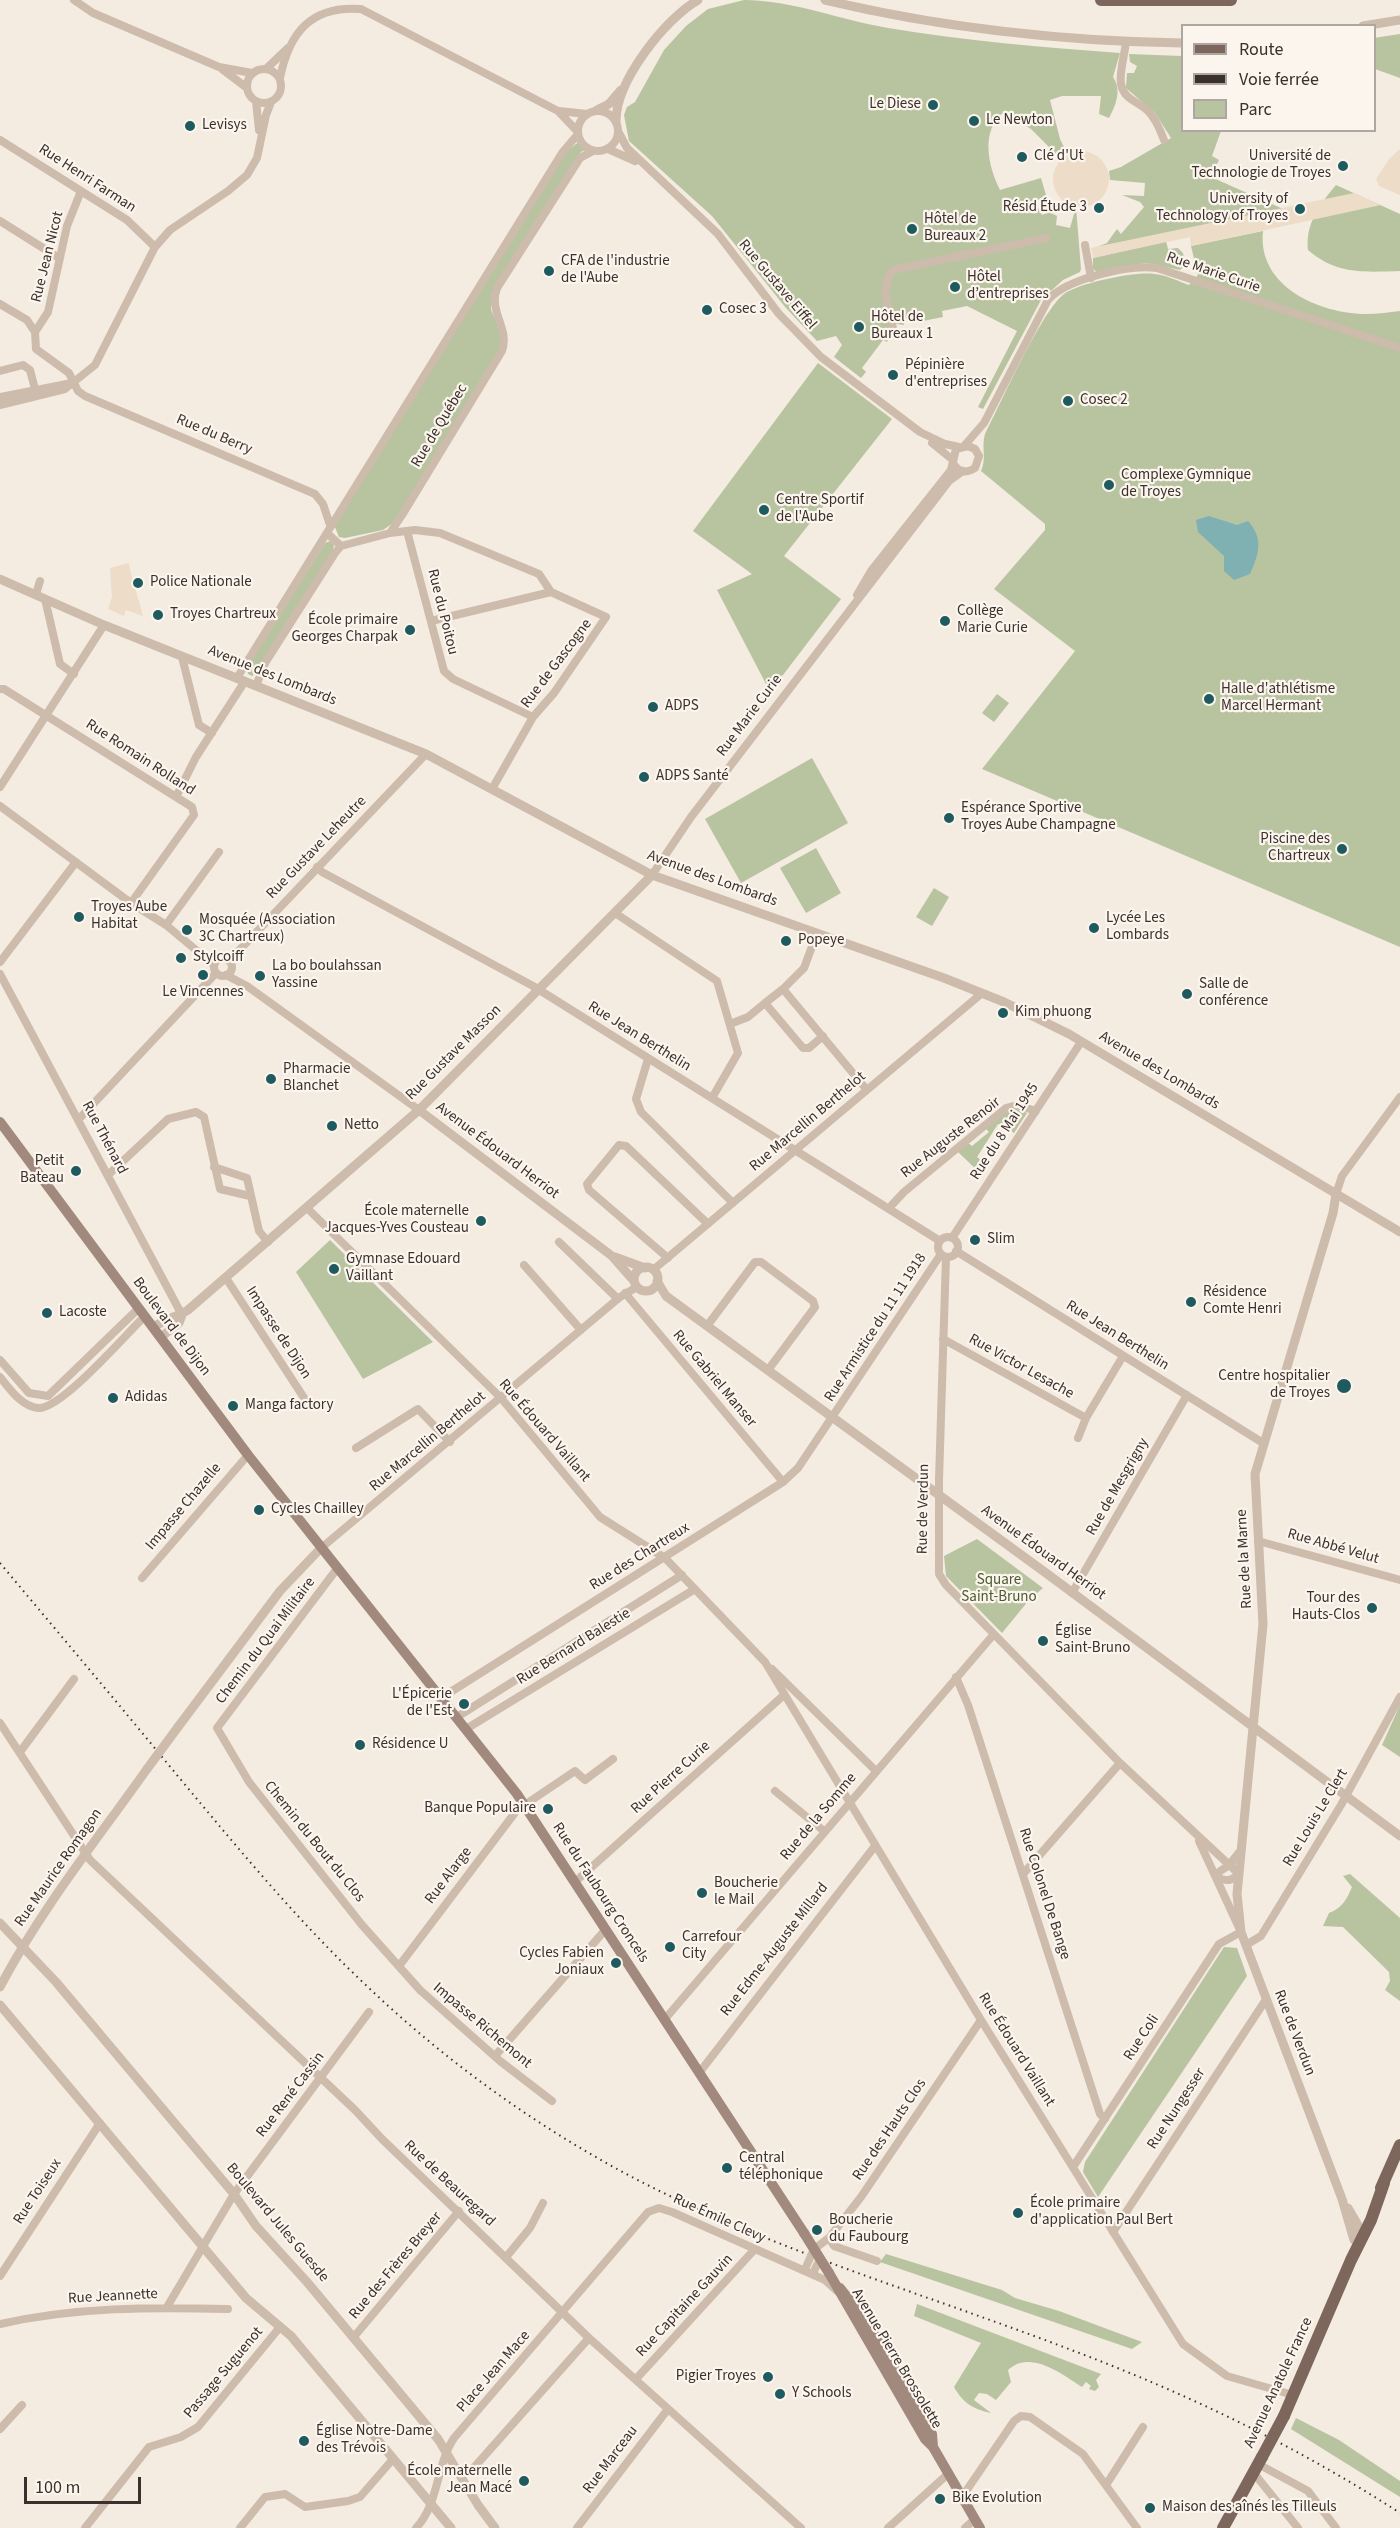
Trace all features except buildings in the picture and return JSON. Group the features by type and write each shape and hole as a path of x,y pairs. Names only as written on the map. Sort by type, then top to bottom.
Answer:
{"main road":[{"path":"1101,0 1231,0"},
{"name":"Boulevard de Dijon","path":"0,1122 320,1549"},
{"name":"Rue du Faubourg Croncels","path":"320,1549 457,1717 524,1804 829,2273"},
{"name":"Avenue Anatole France","path":"1219,2528 1284,2416 1351,2260 1359,2235 1400,2145"},
{"name":"Avenue Pierre Brossolette","path":"829,2273 838,2289 845,2291 868,2324 932,2434 933,2446 977,2524"}],"street":[{"path":"74,0 93,13 219,66 252,73 266,69 289,47 304,24 324,12 345,8 361,9 558,111 578,133 583,144 592,151 608,149 614,145 619,133 616,121 620,101 646,52 666,25 698,0"},
{"path":"825,0 881,13 1021,35 1181,43"},
{"path":"1376,24 1400,20"},
{"path":"1126,41 1121,84 1124,93 1147,110 1159,125 1164,140"},
{"path":"0,405 65,389 95,365 155,247 170,230 246,175 257,158 260,137 271,102 280,94 280,78 289,47"},
{"path":"219,66 247,88 256,101 260,137"},
{"path":"266,69 280,78"},
{"path":"247,88 252,73"},
{"path":"177,795 177,790 212,733 330,525 562,153 578,133 580,122 587,114 609,104 630,80"},
{"path":"256,101 271,102"},
{"path":"597,110 608,113 616,121"},
{"path":"558,111 587,114"},
{"name":"Rue Gustave Eiffel","path":"619,133 627,148 718,234 779,314 821,357 920,432 953,461"},
{"name":"Rue Henri Farman","path":"0,140 127,220 155,247"},
{"name":"Rue Gustave Eiffel","path":"608,149 649,170"},
{"name":"Rue de Québec","path":"390,533 502,351 506,339 493,303 497,288 579,158 592,151"},
{"name":"Rue Jean Nicot","path":"35,332 48,312 59,258 81,191"},
{"path":"0,221 59,258"},
{"path":"894,333 885,291 886,278 893,270 1046,238"},
{"path":"1085,244 1091,278"},
{"name":"Rue Marie Curie","path":"977,452 984,423 1048,300 1064,287 1091,278 1142,267 1157,268 1400,348"},
{"path":"0,304 27,320 35,332 36,349 69,373 73,383"},
{"path":"0,371 23,366 30,370 35,389"},
{"path":"0,397 73,383"},
{"name":"Rue du Berry","path":"73,383 85,396 315,494 323,504 330,525"},
{"name":"Rue Marie Curie","path":"961,446 984,423"},
{"name":"Rue Gustave Eiffel","path":"920,432 945,444 961,446"},
{"path":"961,446 972,447 977,452 979,461 975,468 963,471 953,461 961,446"},
{"name":"Rue Marie Curie","path":"852,604 866,578 951,470 953,461"},
{"name":"Rue Marie Curie","path":"652,876 691,817 852,604 949,482 963,471"},
{"path":"256,686 279,640 341,546 390,533 407,531 440,533 539,574 551,592 431,621"},
{"name":"Rue du Poitou","path":"407,531 444,671 462,683 533,717"},
{"path":"327,533 341,546"},
{"name":"Avenue des Lombards","path":"0,579 104,625 426,754 652,876 817,933 1004,1002 1081,1042 1400,1232"},
{"path":"36,594 40,581"},
{"name":"Rue de Gascogne","path":"492,789 533,717 554,693 606,617 551,592"},
{"path":"45,599 60,664 74,674"},
{"path":"0,787 49,715 104,625"},
{"path":"182,657 199,724 212,733"},
{"name":"Rue Romain Rolland","path":"0,689 4,689 49,715 177,795 192,807 194,815 131,903"},
{"name":"Rue Gustave Leheutre","path":"79,1119 426,754"},
{"path":"0,806 131,903 166,925 223,967"},
{"path":"166,925 219,852"},
{"path":"0,962 76,862"},
{"name":"Rue Jean Berthelin","path":"317,867 322,872 539,990 940,1241"},
{"name":"Rue Gustave Masson","path":"161,1337 179,1323 182,1314 308,1209 419,1110 652,876"},
{"path":"615,913 717,981 738,1053 712,1098"},
{"path":"730,1024 747,1017 804,968 817,933"},
{"name":"Avenue Édouard Herriot","path":"223,967 419,1110 612,1256 639,1286 666,1296 1400,1836"},
{"name":"Rue Thénard","path":"0,974 182,1314"},
{"path":"783,988 867,1090"},
{"name":"Rue Marcellin Berthelot","path":"649,1269 668,1258 981,994"},
{"path":"765,1003 803,1048 809,1048 823,1036"},
{"name":"Rue du 8 Mai 1945","path":"952,1238 1081,1042"},
{"path":"648,1059 636,1099 641,1112 733,1203"},
{"path":"1336,1194 1342,1176 1400,1097"},
{"name":"Rue Auguste Renoir","path":"889,1208 904,1192 1006,1108 1017,1105 1035,1111"},
{"path":"108,1174 168,1119 196,1112 204,1117 220,1189 250,1196"},
{"path":"668,1258 589,1190 587,1184 619,1145 626,1146 708,1224"},
{"path":"214,1167 244,1175 259,1231 268,1242"},
{"name":"Rue de la Marne","path":"1241,1932 1237,1894 1263,1624 1255,1474 1330,1224 1336,1194"},
{"name":"Rue Édouard Vaillant","path":"308,1209 501,1398 600,1517 664,1558 876,1771"},
{"path":"947,1237 952,1238 958,1245 956,1251 944,1255 938,1249 940,1241 947,1237"},
{"path":"559,1242 618,1299"},
{"name":"Rue Jean Berthelin","path":"956,1251 1263,1443"},
{"name":"Rue de Verdun","path":"944,1255 939,1574 946,1585 1120,1763 1197,1837 1225,1858 1239,1874"},
{"name":"Rue Armistice du 11 11 1918","path":"833,1417 944,1255"},
{"name":"Avenue Édouard Herriot","path":"612,1256 649,1269 666,1296"},
{"path":"707,1326 755,1262 761,1262 813,1301 815,1306 768,1370"},
{"path":"524,1265 581,1330"},
{"path":"649,1269 638,1271 639,1286 652,1289 657,1281"},
{"name":"Impasse de Dijon","path":"226,1278 308,1404"},
{"name":"Rue Marcellin Berthelot","path":"320,1549 618,1299 639,1286"},
{"name":"Rue Gabriel Manser","path":"626,1293 783,1482"},
{"path":"0,1360 29,1393 48,1396 142,1312"},
{"path":"0,1377 27,1405 39,1408 51,1406 67,1395 142,1312"},
{"name":"Rue Gustave Masson","path":"154,1327 175,1314 182,1314"},
{"name":"Rue Victor Lesache","path":"943,1339 1086,1418"},
{"path":"1078,1438 1086,1418 1123,1356"},
{"name":"Rue de Mesgrigny","path":"1072,1593 1187,1395"},
{"path":"356,1448 418,1409 450,1442"},
{"name":"Rue des Chartreux","path":"441,1698 783,1482 798,1468 833,1417"},
{"name":"Impasse Chazelle","path":"142,1578 248,1455"},
{"name":"Rue Abbé Velut","path":"1258,1540 1400,1580"},
{"name":"Rue Maurice Romagon","path":"0,1987 22,1945 85,1853 280,1591 320,1549"},
{"name":"Chemin du Quai Militaire","path":"217,1728 336,1570"},
{"path":"457,1717 682,1575"},
{"name":"Rue Bernard Balestie","path":"466,1729 695,1589"},
{"name":"Rue de la Somme","path":"665,2019 994,1634"},
{"name":"Rue Édouard Vaillant","path":"765,1662 848,1803 1183,2344 1227,2376 1293,2395"},
{"name":"Rue Colonel De Bange","path":"956,1677 968,1706 1100,2114 1105,2119"},
{"path":"20,1752 74,1679"},
{"name":"Rue Pierre Curie","path":"576,1881 784,1695"},
{"name":"Rue Louis Le Clert","path":"1246,1945 1261,1936 1346,1796 1400,1697"},
{"name":"Rue de Beauregard","path":"0,1723 85,1853 507,2256 589,2338 801,2528"},
{"name":"Chemin du Bout du Clos","path":"217,1728 249,1782 362,1925 399,1966"},
{"name":"Rue Alarge","path":"399,1966 493,1839 524,1804 575,1771 585,1780 613,1759"},
{"path":"1023,1874 1120,1763"},
{"path":"775,1791 824,1831"},
{"name":"Rue de Verdun","path":"1197,1837 1241,1932 1265,2001 1342,2199 1359,2235"},
{"name":"Rue Edme-Auguste Millard","path":"699,2073 875,1846"},
{"path":"1239,1874 1225,1881 1217,1877 1219,1872 1229,1865 1241,1850"},
{"name":"Boulevard Jules Guesde","path":"0,1923 22,1945 234,2194 256,2226 353,2338 446,2451 478,2505 495,2528"},
{"path":"495,2056 606,1929"},
{"name":"Rue Coli","path":"1073,2167 1219,1944 1241,1932"},
{"name":"Impasse Richemont","path":"399,1966 420,1990 495,2056 552,2101"},
{"name":"Rue Nungesser","path":"1113,2232 1265,2001"},
{"path":"0,2005 250,2303 280,2327 451,2528"},
{"name":"Rue René Cassin","path":"167,2307 234,2194 369,2012"},
{"name":"Rue des Hauts Clos","path":"817,2254 861,2197 981,2020"},
{"name":"Rue Toiseux","path":"0,2276 99,2123"},
{"path":"507,2256 530,2228 543,2203"},
{"name":"Rue Émile Clevy","path":"563,2312 640,2218 659,2208 754,2250 807,2270 838,2289"},
{"name":"Rue des Frères Breyer","path":"353,2338 459,2211"},
{"path":"827,2240 834,2246 877,2261"},
{"name":"Rue Capitaine Gauvin","path":"636,2379 754,2250"},
{"path":"807,2270 817,2254"},
{"name":"Rue Jeannette","path":"0,2324 70,2311 167,2307 228,2309"},
{"name":"Place Jean Mace","path":"446,2451 563,2312"},
{"name":"Passage Suguenot","path":"85,2528 149,2447 181,2437 198,2427 280,2327"},
{"path":"470,2472 589,2338"},
{"path":"0,2429 22,2405"},
{"name":"Rue Marceau","path":"577,2528 668,2409"},
{"path":"962,2497 1014,2421 1021,2416 1030,2417 1083,2454 1137,2528"},
{"path":"1106,2486 1143,2427"},
{"path":"417,2528 430,2504 446,2451"},
{"path":"240,2528 265,2497 285,2494 305,2506 348,2501 360,2497 393,2458"},
{"path":"1258,2464 1298,2528"},
{"path":"1258,2464 1308,2492 1336,2528"},
{"path":"888,2528 949,2473"},
{"path":"1228,2528 1229,2514"},
{"path":"965,2528 977,2524"}],"green space":[{"path":"744,0 780,3 870,25 917,33 1120,53 1113,77 1118,92 1117,98 1109,118 1099,114 1101,96 1062,96 1050,100 1060,139 1066,151 1059,157 1031,129 1004,112 992,128 989,138 990,160 1000,190 1041,178 1046,195 1035,202 1042,215 1049,212 1057,216 1056,225 1070,228 1076,207 1081,269 1080,272 1063,280 1041,300 983,409 978,407 1017,331 967,306 942,311 943,317 923,321 922,316 904,319 904,325 896,324 887,342 883,340 862,368 866,372 861,378 834,357 842,345 836,336 817,341 786,308 712,216 629,141 624,115 627,107 635,102 664,50 686,26 708,9"},
{"path":"1400,34 1400,78 1376,69 1376,38"},
{"path":"1129,54 1181,56 1181,132 1221,132 1212,156 1219,160 1211,177 1283,209 1097,247 1107,243 1117,229 1121,234 1144,207 1140,202 1122,195 1144,196 1145,183 1110,180 1109,171 1121,167 1171,138 1155,113 1126,88 1127,73 1134,73 1137,66 1130,62"},
{"path":"577,143 585,150 581,152 491,296 491,310 501,331 500,350 393,523 383,530 345,538 339,537 334,525 564,154"},
{"path":"1336,185 1400,214 1400,271 1363,271 1340,268 1308,250 1311,223 1319,207"},
{"path":"1263,231 1264,251 1270,268 1295,294 1312,303 1349,313 1371,314 1400,311 1400,947 982,769 1075,651 994,589 1045,530 1045,524 981,471 984,462 985,434 1022,359 1055,303 1071,290 1134,274 1154,274 1189,285 1198,275 1191,246"},
{"path":"1166,241 1168,249 1178,248 1183,253 1185,265 1180,270 1146,263 1097,272 1093,269 1093,258"},
{"name":"Centre Sportif de l'Aube","path":"818,363 892,419 784,556 841,599 783,675 766,684 717,590 752,574 693,531"},
{"path":"330,541 334,545 333,550 257,672 252,676 248,674 247,668 325,543"},
{"path":"997,694 1009,703 994,722 982,713"},
{"path":"812,758 848,823 741,883 705,819"},
{"path":"816,848 841,893 806,913 780,868"},
{"path":"934,888 949,897 932,926 916,917"},
{"path":"1017,1107 1027,1113 1014,1133 998,1124 977,1157 985,1163 979,1172 958,1152 968,1143 972,1146 989,1132 985,1128 999,1116"},
{"path":"330,1240 433,1342 363,1379 296,1272"},
{"name":"Square Saint-Bruno","path":"977,1539 1043,1588 1029,1600 1002,1633 946,1576 944,1556"},
{"path":"1400,1705 1400,1757 1382,1745"},
{"path":"1350,1874 1400,1918 1400,2001 1385,1990 1390,1981 1389,1972 1343,1927 1323,1926 1329,1913 1344,1903 1352,1887 1343,1876"},
{"path":"1224,1947 1237,1948 1247,1976 1098,2197 1083,2172 1085,2162"},
{"path":"886,2254 1002,2290 1015,2298 1059,2311 1142,2342 1132,2349 880,2262"},
{"path":"917,2304 1101,2374 1096,2380 1099,2387 1095,2391 1089,2389 1091,2386 1086,2382 1082,2387 1056,2370 1026,2362 1017,2364 1008,2370 1011,2382 996,2400 987,2394 979,2393 974,2400 991,2413 979,2410 965,2401 954,2387 981,2343 914,2316"},
{"path":"1296,2418 1339,2440 1400,2481 1400,2497 1291,2429"}],"shaded area":[{"path":"1400,149 1400,195 1379,186 1376,179 1389,159"},
{"path":"1075,151 1087,151 1097,155 1105,163 1109,179 1105,195 1097,203 1087,207 1075,207 1065,203 1057,195 1053,185 1053,173 1057,163 1065,155"},
{"path":"1354,193 1381,205 1191,246 1190,237 1093,258 1091,248"},
{"path":"129,563 143,616 126,610 124,616 108,609 112,597 110,568"}],"water":[{"path":"1209,516 1237,525 1248,521 1253,528 1258,540 1258,553 1250,574 1234,580 1224,571 1224,556 1198,532 1196,520"}],"railway":[{"path":"0,1563 240,1851 316,1936 399,2016 461,2067 527,2114 630,2176 738,2227 849,2270 1074,2351 1159,2385 1282,2444 1400,2513"}],"place":[{"name":"Le Diese","path":"933,105"},
{"name":"Le Newton","path":"974,121"},
{"name":"Levisys","path":"190,126"},
{"name":"Clé d'Ut","path":"1022,157"},
{"name":"Université de Technologie de Troyes","path":"1343,166"},
{"name":"Résid Étude 3","path":"1099,208"},
{"name":"University of Technology of Troyes","path":"1300,209"},
{"name":"Hôtel de Bureaux 2","path":"912,229"},
{"name":"CFA de l'industrie de l'Aube","path":"549,271"},
{"name":"Hôtel d’entreprises","path":"955,287"},
{"name":"Cosec 3","path":"707,310"},
{"name":"Hôtel de Bureaux 1","path":"859,327"},
{"name":"Pépinière d'entreprises","path":"893,375"},
{"name":"Cosec 2","path":"1068,401"},
{"name":"Complexe Gymnique de Troyes","path":"1109,485"},
{"name":"Centre Sportif de l'Aube","path":"764,510"},
{"name":"Police Nationale","path":"138,583"},
{"name":"Troyes Chartreux","path":"158,615"},
{"name":"Collège Marie Curie","path":"945,621"},
{"name":"École primaire Georges Charpak","path":"410,630"},
{"name":"Halle d'athlétisme Marcel Hermant","path":"1209,699"},
{"name":"ADPS","path":"653,707"},
{"name":"ADPS Santé","path":"644,777"},
{"name":"Espérance Sportive Troyes Aube Champagne","path":"949,818"},
{"name":"Piscine des Chartreux","path":"1342,849"},
{"name":"Troyes Aube Habitat","path":"79,917"},
{"name":"Lycée Les Lombards","path":"1094,928"},
{"name":"Mosquée (Association 3C Chartreux)","path":"187,930"},
{"name":"Popeye","path":"786,941"},
{"name":"Stylcoiff","path":"181,958"},
{"name":"Le Vincennes","path":"203,975"},
{"name":"La bo boulahssan Yassine","path":"260,976"},
{"name":"Salle de conférence","path":"1187,994"},
{"name":"Kim phuong","path":"1003,1013"},
{"name":"Pharmacie Blanchet","path":"271,1079"},
{"name":"Netto","path":"332,1126"},
{"name":"Petit Bateau","path":"76,1171"},
{"name":"École maternelle Jacques-Yves Cousteau","path":"481,1221"},
{"name":"Slim","path":"975,1240"},
{"name":"Gymnase Edouard Vaillant","path":"334,1269"},
{"name":"Résidence Comte Henri","path":"1191,1302"},
{"name":"Lacoste","path":"47,1313"},
{"name":"Centre hospitalier de Troyes","path":"1344,1386"},
{"name":"Adidas","path":"113,1398"},
{"name":"Manga factory","path":"233,1406"},
{"name":"Cycles Chailley","path":"259,1510"},
{"name":"Tour des Hauts-Clos","path":"1372,1608"},
{"name":"Église Saint-Bruno","path":"1043,1641"},
{"name":"L'Épicerie de l'Est","path":"464,1704"},
{"name":"Résidence U","path":"360,1745"},
{"name":"Banque Populaire","path":"548,1809"},
{"name":"Boucherie le Mail","path":"702,1893"},
{"name":"Carrefour City","path":"670,1947"},
{"name":"Cycles Fabien Joniaux","path":"616,1963"},
{"name":"Central téléphonique","path":"727,2168"},
{"name":"École primaire d'application Paul Bert","path":"1018,2213"},
{"name":"Boucherie du Faubourg","path":"817,2230"},
{"name":"Pigier Troyes","path":"768,2377"},
{"name":"Y Schools","path":"780,2394"},
{"name":"Église Notre-Dame des Trévois","path":"304,2441"},
{"name":"École maternelle Jean Macé","path":"524,2481"},
{"name":"Bike Evolution","path":"940,2499"},
{"name":"Maison des aînés les Tilleuls","path":"1150,2508"}]}
